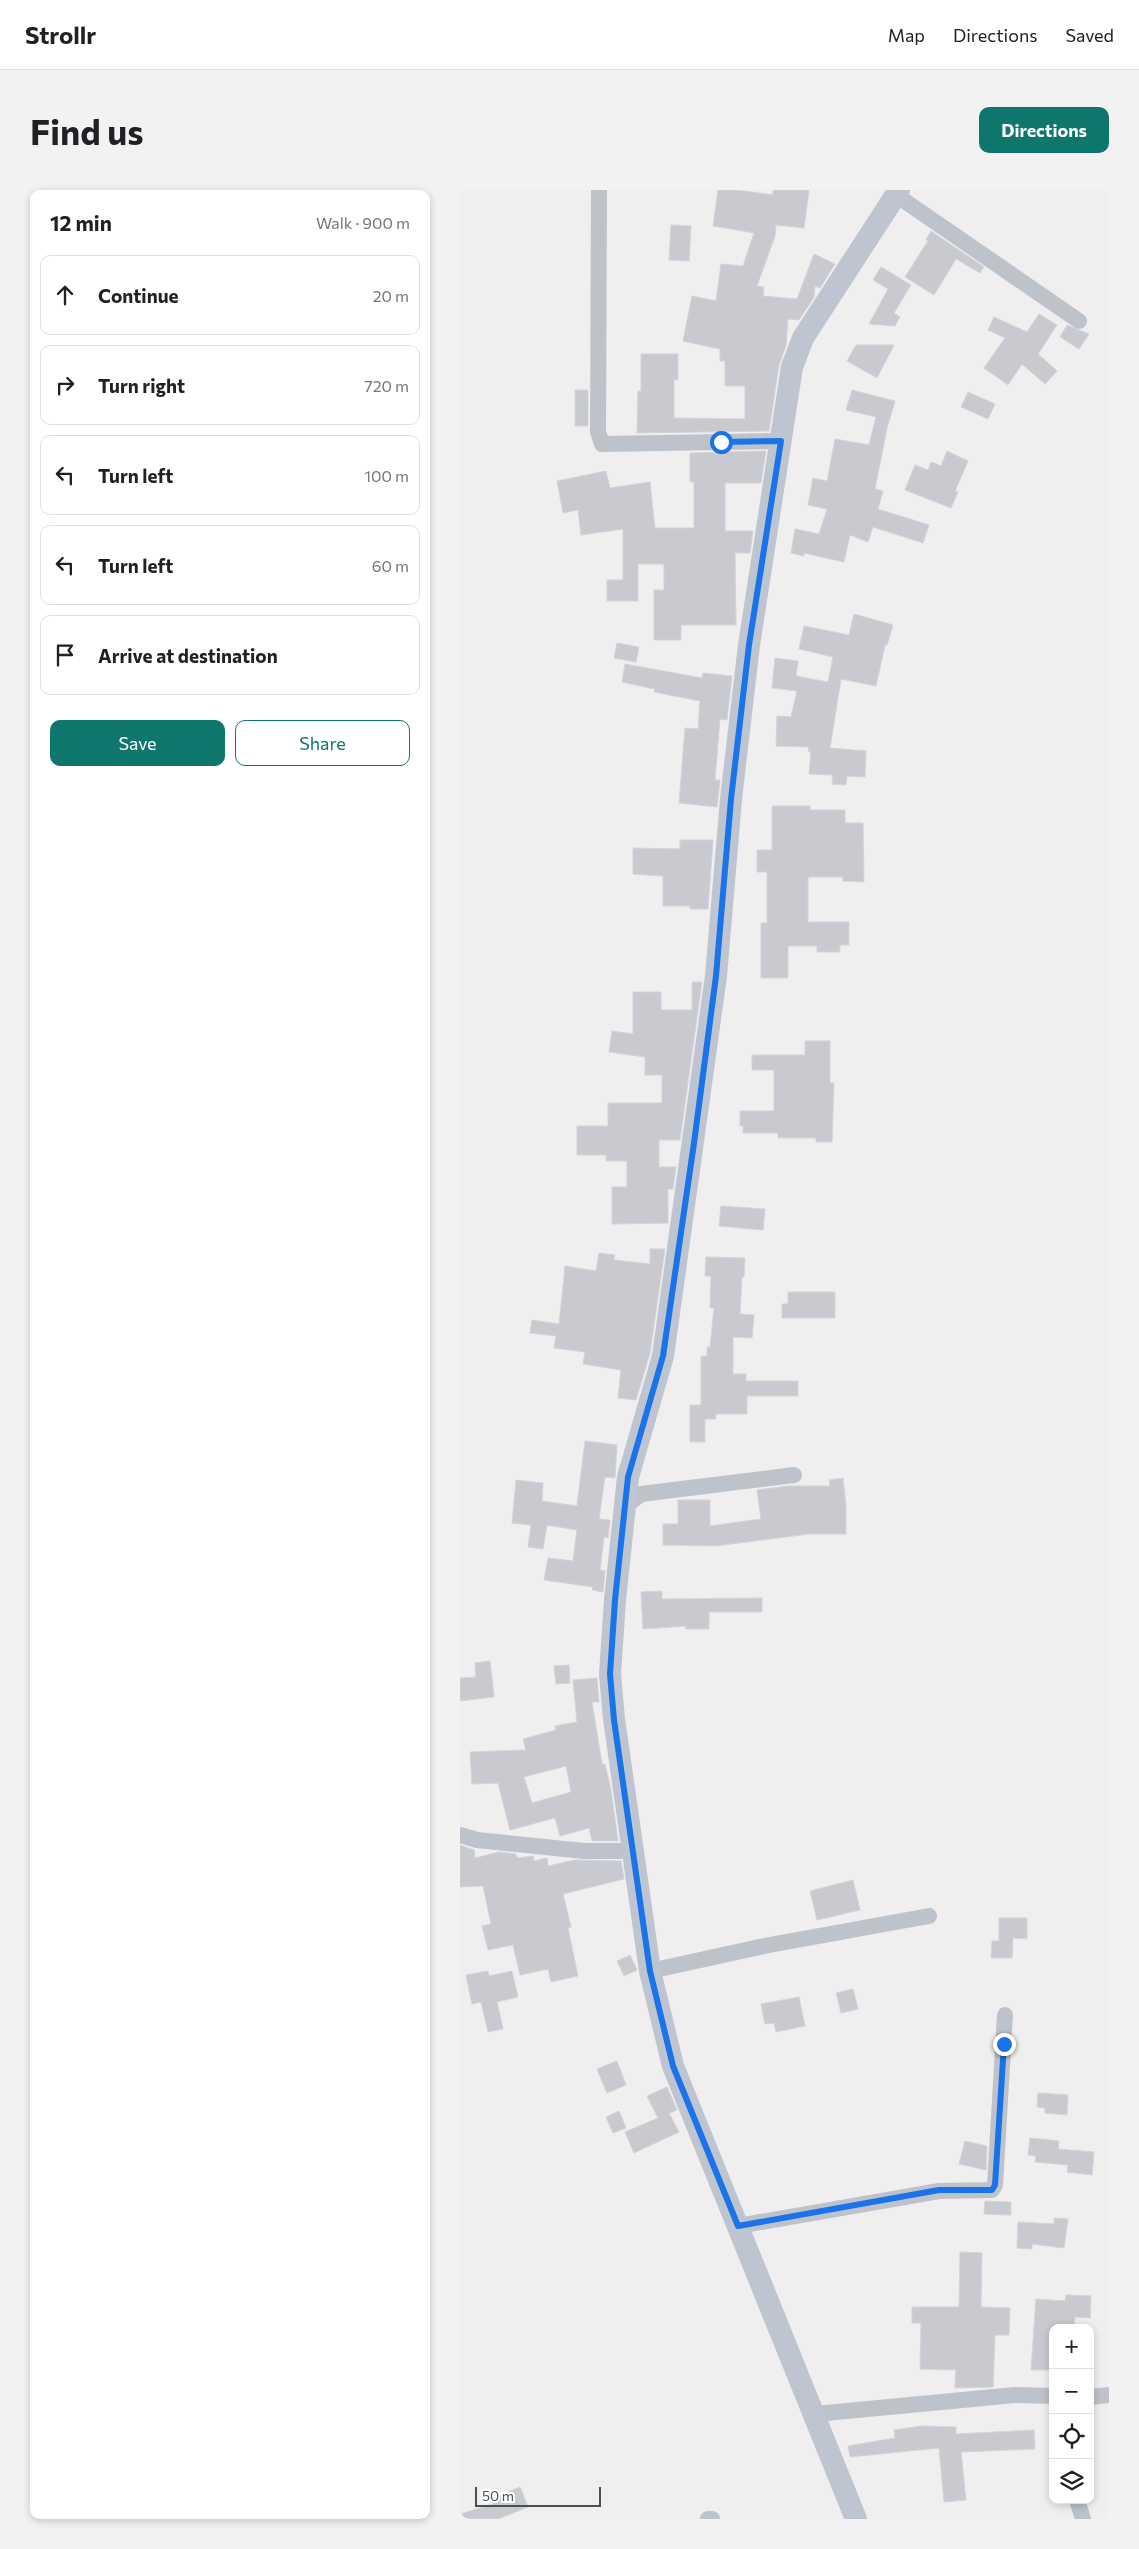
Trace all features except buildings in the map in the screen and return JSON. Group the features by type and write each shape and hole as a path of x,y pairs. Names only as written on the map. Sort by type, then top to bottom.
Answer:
{"main road":[{"path":"856,2519 673,2066 650,1971 614,1720 610,1674 615,1600 628,1477 663,1356 694,1143 716,976 731,799 748,655 792,367 803,338 897,192"}],"street":[{"path":"599,190 598,432 602,444 781,441"},
{"path":"897,192 1080,321"},
{"path":"626,1506 641,1494 794,1475"},
{"path":"460,1835 477,1840 584,1852 633,1851"},
{"path":"650,1971 764,1946 929,1916"},
{"path":"738,2226 939,2190 992,2190 995,2185 1005,2015"},
{"path":"815,2414 1016,2395 1049,2396"},
{"path":"1094,2396 1109,2395"},
{"path":"1078,2504 1083,2519"}],"route":[{"path":"721,442 781,441 749,645 731,799 716,976 694,1143 663,1356 628,1477 615,1600 610,1674 614,1720 650,1971 673,2066 738,2226 939,2190 992,2190 995,2185 1004,2044"}]}
